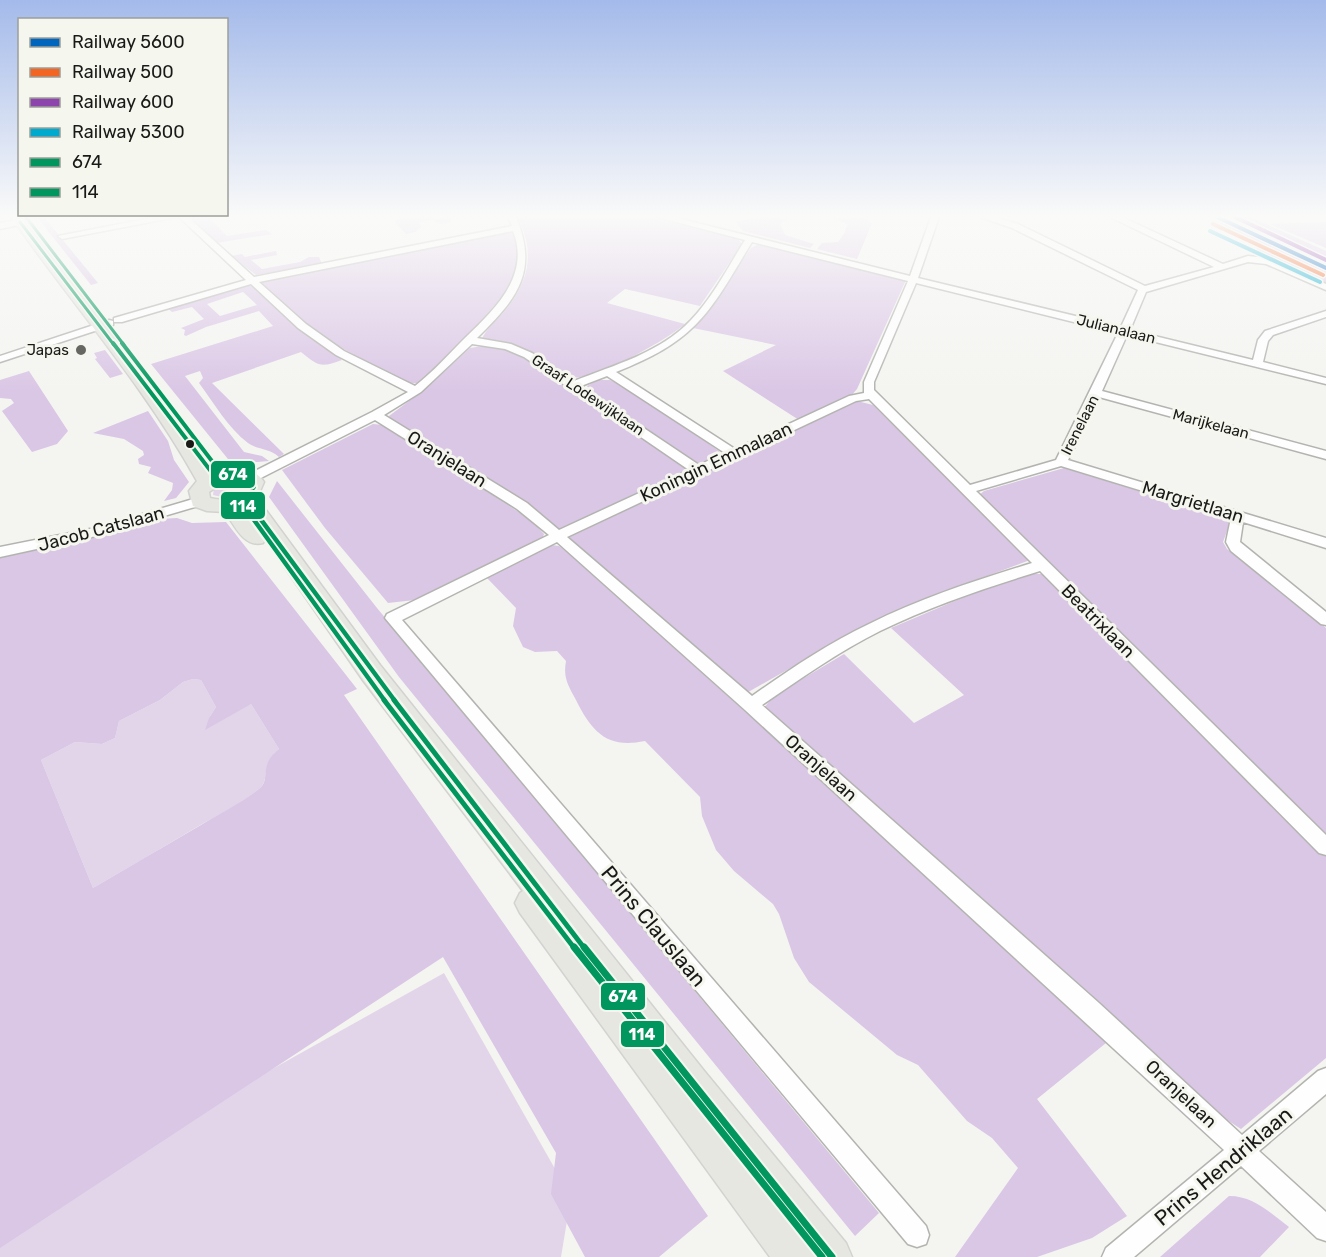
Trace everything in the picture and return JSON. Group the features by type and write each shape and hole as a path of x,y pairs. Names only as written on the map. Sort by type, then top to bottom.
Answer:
{"main road":[{"path":"68,276 109,323 146,388 191,452 227,490 685,1076 832,1257"},
{"path":"227,490 367,684 795,1257"}],"street":[{"path":"248,276 302,326 340,353 415,391"},
{"path":"0,359 109,323 269,276"},
{"name":"Jacob Catslaan","path":"0,552 96,532 227,490 375,415 415,391 469,340 500,308 517,285 520,276"},
{"path":"574,385 674,339 693,324 725,276"},
{"name":"Julianalaan","path":"899,276 1326,381"},
{"path":"870,395 868,382 914,276"},
{"path":"1116,276 1143,289 1190,276"},
{"path":"1298,276 1326,287"},
{"name":"Irenelaan","path":"967,490 1060,462 1125,331 1143,289"},
{"path":"1257,363 1263,340 1269,333 1326,314"},
{"name":"Graaf Lodewijklaan","path":"469,340 507,346 528,355 698,470"},
{"name":"Graaf Lodewijklaan","path":"607,371 735,454"},
{"name":"Marijkelaan","path":"1095,393 1326,455"},
{"name":"Koningin Emmalaan","path":"392,618 698,470 853,398 870,395"},
{"name":"Beatrixlaan","path":"870,395 1326,847"},
{"name":"Oranjelaan","path":"375,415 522,506 558,536 751,705 1326,1229"},
{"name":"Margrietlaan","path":"1060,462 1326,543"},
{"path":"1238,515 1233,542 1236,548 1326,620"},
{"path":"751,705 845,643 892,619 970,588 1042,565"},
{"name":"Prins Clauslaan","path":"392,618 917,1235"},
{"name":"Prins Hendriklaan","path":"1115,1256 1243,1151 1326,1079"}],"shaded area":[{"path":"84,276 92,276 98,283 91,285"},
{"path":"291,276 514,276 504,294 475,329 418,383 407,384 331,342 300,319 261,282"},
{"path":"525,276 721,276 700,306 625,289 607,303 685,324 647,349 612,367 581,377 564,375 526,351 482,339 512,302"},
{"path":"732,276 888,276 906,280 857,389 851,396 799,420 723,371 776,345 693,328 704,317"},
{"path":"1303,276 1326,276 1326,284"},
{"path":"246,285 252,286 294,324 342,360 324,365 301,352 212,383 284,454 279,457 248,443 228,423 199,383 203,378 200,371 185,376 244,452 262,456 269,461 232,464 151,364 273,326 259,311 206,327 186,336 184,335 185,330 181,328 204,319 192,307 172,312 166,307","holes":["243,292 257,305 220,316 207,304"]},
{"path":"483,346 504,348 526,357 683,465 686,473 564,529 558,528 519,500 390,419 389,416 425,389 470,348"},
{"path":"105,350 123,374 110,378 95,359 97,358 94,353"},
{"path":"29,371 68,431 57,444 32,452 2,411 14,403 11,399 0,398 0,380"},
{"path":"598,380 610,380 619,384 719,451 721,456 703,464 691,461 589,390 587,386"},
{"path":"857,401 873,405 1030,560 912,604 868,624 743,695 567,538"},
{"path":"148,411 168,441 174,460 189,482 176,498 164,501 172,490 173,483 148,473 151,467 139,464 138,459 144,455 143,451 124,439 93,433"},
{"path":"373,424 383,425 531,520 544,534 542,540 415,600 388,603 325,528 282,470"},
{"path":"1064,468 1230,519 1223,542 1227,549 1326,628 1326,834 978,496 984,491"},
{"path":"228,481 238,482 241,487 236,494 226,498 213,495 214,488"},
{"path":"277,481 377,608 879,1213 855,1236 399,677 269,497"},
{"path":"177,518 192,523 226,522 357,689 344,695 708,1216 659,1257 585,1257 551,1194 556,1153 443,957 0,1248 0,556 47,548 160,519","holes":["193,679 201,680 216,707 205,730 251,704 279,749 269,761 263,784 238,803 93,888 41,760 75,742 102,744 115,738 119,721 160,700 183,682"]},
{"path":"552,545 559,546 568,553 1056,990 1106,1043 1037,1099 1127,1216 1092,1238 1037,1257 955,1257 1018,1168 992,1138 967,1121 918,1065 897,1055 809,982 794,958 779,914 773,904 734,871 716,850 702,816 700,797 645,741 632,743 611,740 602,736 595,729 571,690 566,677 566,661 557,651 535,652 523,647 513,626 516,608 486,577"},
{"path":"1030,574 1043,574 1326,855 1326,1058 1241,1129 1224,1118 762,710 774,696 844,654 914,723 964,695 891,628 976,592"},
{"path":"193,679 201,680 216,707 209,718 251,704 279,749 269,760 265,780 253,794 93,888 41,760 75,742 102,744 115,738 119,721 160,700 183,682"},
{"path":"444,973 571,1197 561,1257 0,1257 0,1226 106,1162"},
{"path":"1229,1196 1254,1202 1289,1227 1260,1257 1160,1257"}],"rail line":[{"name":"5300","path":"1306,276 1320,282"}],"transit line":[{"name":"114","path":"61,276 213,474 223,482 245,484 239,497 244,509 313,605 527,888 822,1257"},
{"name":"674","path":"71,276 218,469 225,475 240,474 251,478 254,487 246,497 250,505 320,601 609,979 832,1257"}],"place":[{"name":"Japas","path":"81,350"}]}
